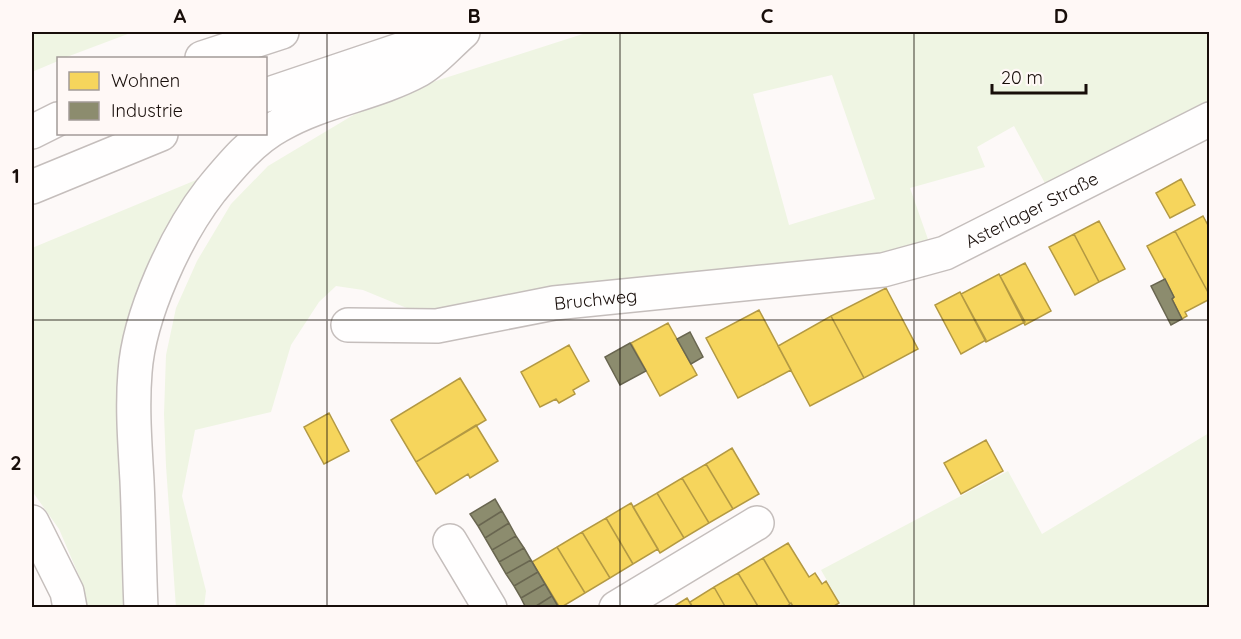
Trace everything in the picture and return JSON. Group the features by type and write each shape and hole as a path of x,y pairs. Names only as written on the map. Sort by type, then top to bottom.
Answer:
{"main road":[{"path":"205,57 282,32"},
{"path":"267,95 453,32"},
{"path":"267,133 303,113 420,69 463,32"},
{"name":"Asterlager Straße","path":"844,274 883,270 945,253 1209,119"},
{"path":"32,132 57,120"},
{"path":"32,187 159,135"},
{"path":"141,608 135,371 142,335 167,263 183,232 199,206 223,176 264,135"},
{"name":"Bruchweg","path":"348,325 437,326 554,303 844,274"},
{"path":"32,522 67,592 70,608"},
{"path":"616,608 757,523"},
{"path":"450,541 490,608"}],"green space":[{"path":"32,32 133,32 67,57 57,57 57,61 32,72"},
{"path":"589,32 1209,32 1209,107 1047,187 1014,126 977,147 985,167 910,188 930,245 889,259 431,318 363,290 336,286 319,302 291,345 271,412 195,430 182,496 206,591 204,607 176,608 166,466 164,414 166,355 176,308 197,261 231,204 268,166 360,111 420,86","holes":["832,75 875,199 789,225 753,94"]},
{"path":"213,173 150,280 131,607 88,607 79,576 59,529 32,491 32,248"},
{"path":"1209,433 1209,607 842,607 821,570 1008,471 1042,534"}],"building: Wohnen":[{"path":"1181,179 1195,205 1170,218 1156,193"},
{"path":"1203,216 1210,229 1210,296 1175,231"},
{"path":"1099,221 1125,269 1099,282 1074,234"},
{"path":"1175,231 1210,296 1210,299 1185,312 1187,316 1182,319 1172,299 1174,297 1147,246"},
{"path":"1074,234 1099,282 1075,295 1049,247"},
{"path":"1025,263 1051,311 1025,325 1000,276"},
{"path":"999,274 1025,322 986,342 961,294"},
{"path":"886,288 918,349 864,378 831,316"},
{"path":"960,292 986,340 961,354 935,305"},
{"path":"759,310 791,370 738,398 706,338"},
{"path":"831,316 864,378 810,406 778,346"},
{"path":"668,323 697,375 660,396 631,343"},
{"path":"569,345 589,381 573,390 575,394 559,403 556,399 540,407 521,372"},
{"path":"460,378 486,420 416,462 391,420"},
{"path":"329,413 349,451 324,464 304,427"},
{"path":"476,425 498,461 470,478 468,474 436,494 416,462"},
{"path":"986,440 1003,471 961,494 944,463"},
{"path":"732,448 759,494 733,509 706,464"},
{"path":"706,464 733,509 709,523 682,478"},
{"path":"682,478 709,523 684,538 657,493"},
{"path":"657,493 684,538 660,553 633,507"},
{"path":"631,503 658,549 633,564 606,518"},
{"path":"606,518 633,564 610,578 582,532"},
{"path":"582,532 610,578 585,593 557,547"},
{"path":"788,543 809,577 815,573 822,584 826,581 839,603 831,608 794,608 790,604 763,558"},
{"path":"557,547 585,593 560,608 532,562"},
{"path":"763,558 790,604 784,608 759,608 738,573"},
{"path":"738,573 759,608 726,608 714,587"},
{"path":"714,587 726,608 693,608 690,602"},
{"path":"687,598 693,608 671,608"}],"building: Industrie":[{"path":"1165,279 1182,319 1171,325 1151,286"},
{"path":"690,332 703,357 691,364 677,339"},
{"path":"630,343 646,371 620,385 605,357"},
{"path":"495,499 502,511 478,526 470,514"},
{"path":"502,511 509,523 485,538 478,526"},
{"path":"509,523 516,536 492,550 485,538"},
{"path":"516,536 524,548 499,562 492,550"},
{"path":"524,548 531,560 506,574 499,562"},
{"path":"531,560 538,572 514,586 506,574"},
{"path":"538,572 545,584 521,598 514,586"},
{"path":"545,584 552,596 533,608 526,608 521,598"},
{"path":"552,596 559,608 533,608"}]}
